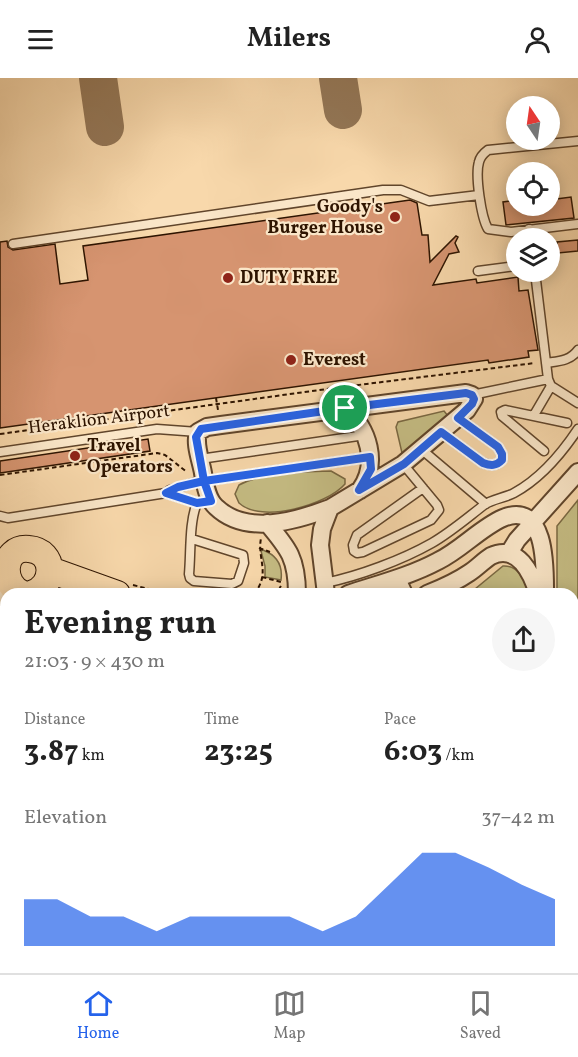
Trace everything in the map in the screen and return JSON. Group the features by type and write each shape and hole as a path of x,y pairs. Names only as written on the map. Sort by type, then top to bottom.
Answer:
{"main road":[{"path":"20,578 81,588"}],"street":[{"name":"Heraklion Airport","path":"198,432 207,427 345,408 466,393 472,395"},
{"path":"198,432 196,437 204,481 204,502 238,520 267,523 307,517 330,508 404,464 472,404 474,399 472,395"},
{"path":"345,408 358,421 365,435 370,457 371,469 359,490"},
{"path":"443,588 493,556 509,553 532,522 578,472"},
{"path":"326,588 320,545 322,529 330,508"},
{"path":"401,586 503,518 513,516 532,522 540,535 545,588"},
{"path":"267,523 288,548 293,558 296,588"},
{"path":"509,553 523,562 536,588"}],"lane":[{"path":"506,231 488,229 479,195 479,162 488,150 578,141"},
{"path":"14,244 382,190 401,190 429,201 479,195"},
{"path":"559,228 578,224"},
{"path":"478,271 506,267"},
{"path":"534,415 550,382 535,282"},
{"path":"546,363 565,361 574,356 578,350"},
{"path":"472,395 550,382 578,403"},
{"path":"544,451 501,414 505,410 567,423"},
{"path":"441,432 483,463 491,466 498,464 502,460 498,447 458,418"},
{"name":"Heraklion Airport","path":"0,452 157,429 198,432"},
{"path":"328,588 342,579 432,543 486,504 511,495 528,485 542,473 578,429"},
{"path":"200,459 365,435"},
{"path":"421,449 486,504"},
{"path":"0,516 8,518 166,493 178,487 204,481 370,457"},
{"path":"404,464 437,505 439,510 431,520 363,552 357,553 354,550 353,545 357,535 423,488"},
{"path":"166,493 204,502"},
{"path":"192,539 243,555 244,563 238,581 232,584 194,581 190,578 192,539 194,509 204,502"}],"path":[{"path":"0,434 532,360 546,363"},
{"path":"216,398 219,414"},
{"path":"110,413 110,418"},
{"path":"0,475 157,453 165,455 187,472"},
{"path":"257,588 262,577 263,566 259,548 273,554"},
{"path":"278,588 283,576"},
{"path":"262,577 282,582"}],"shaded area":[{"path":"444,411 448,416 405,454 402,453 396,427 398,422"},
{"path":"331,471 345,479 345,484 324,499 294,509 262,512 249,509 239,503 235,494 239,485 259,477 284,473"},
{"path":"578,500 578,588 557,588 557,526"},
{"path":"263,550 278,561 281,580 265,577 261,551"},
{"path":"503,566 509,566 517,571 527,588 476,588"}],"building":[{"path":"571,197 574,218 506,225 503,202 506,202 506,216 560,216 560,198"},
{"path":"410,200 417,203 422,235 428,235 430,262 456,236 458,237 455,243 459,252 449,254 433,285 476,279 477,283 506,279 506,282 518,282 519,291 528,290 538,350 528,351 529,357 489,363 488,360 0,428 0,242 7,241 8,247 13,250 55,244 60,284 88,280 83,246"},
{"path":"578,240 578,251 560,253 560,242"},
{"name":"Travel Operators","path":"148,439 150,451 0,473 0,461"}],"taxiway":[{"path":"98,78 105,127"},
{"path":"338,78 343,110"}],"place":[{"name":"Goody's Burger House","path":"395,217"},
{"name":"DUTY FREE","path":"228,278"},
{"name":"Everest","path":"291,360"},
{"name":"Travel Operators","path":"75,456"}],"route":[{"path":"345,408 201,429 196,437 204,481 178,487 166,493 197,503 211,501 204,481 370,457 371,469 359,490 404,464 441,432 483,463 491,466 502,460 498,447 458,418 474,399 472,395 466,393 345,408"}]}
